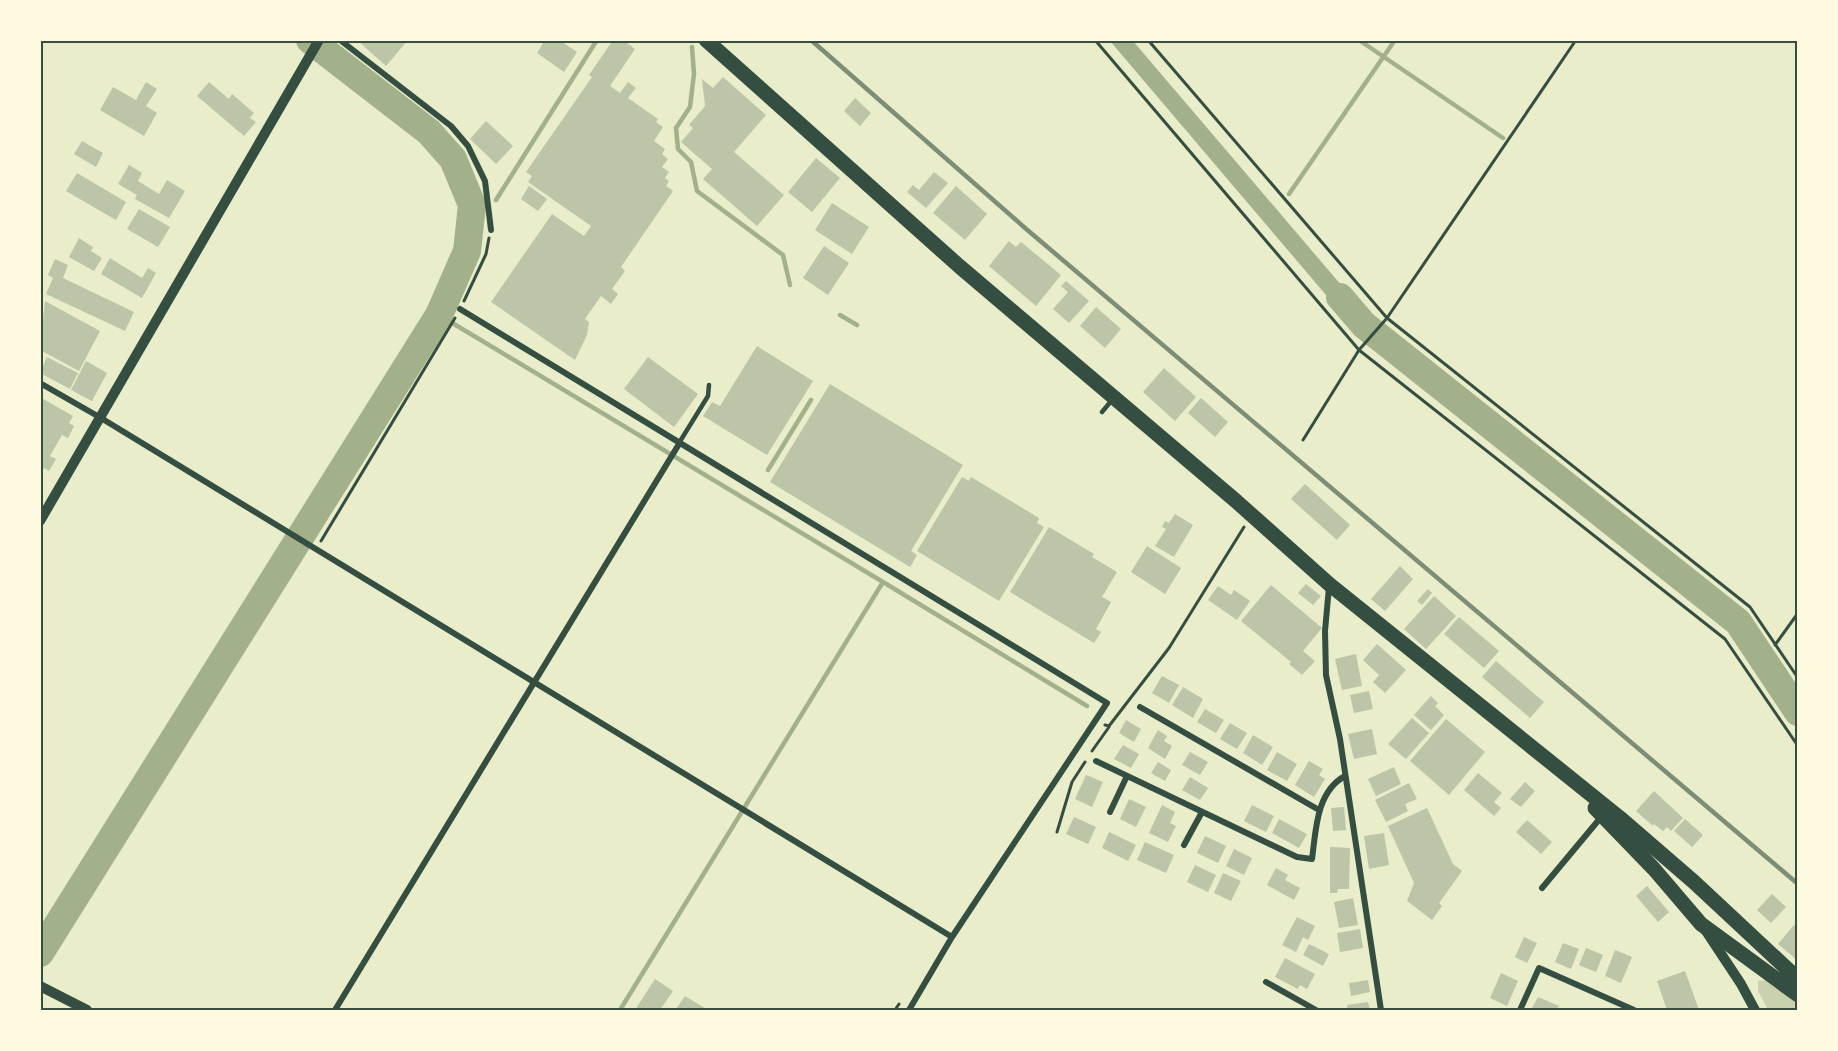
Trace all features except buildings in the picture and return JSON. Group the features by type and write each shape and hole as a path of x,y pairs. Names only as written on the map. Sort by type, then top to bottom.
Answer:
{"main road":[{"path":"706,40 959,266 1329,584 1547,759 1686,875 1797,979"},
{"path":"1547,759 1654,869 1701,924 1797,995"}],"street":[{"path":"40,521 319,40"},
{"path":"340,40 451,126 468,146 485,181 491,230"},
{"path":"460,309 1107,703 952,937 909,1011"},
{"path":"40,383 952,937"},
{"path":"334,1011 679,444"},
{"path":"1329,584 1324,631 1326,675 1340,739 1381,1011"},
{"path":"1140,707 1318,810"},
{"path":"1096,761 1297,857 1312,859 1318,810 1336,781 1345,776"},
{"path":"1110,812 1127,776"},
{"path":"1185,845 1203,812"},
{"path":"1542,888 1602,816"},
{"path":"1701,924 1742,984 1755,1011"},
{"path":"1520,1011 1539,968 1634,1011"},
{"path":"1266,982 1316,1011"},
{"path":"40,986 87,1011"}],"lane":[{"path":"679,444 708,396 709,385"},
{"path":"1102,412 1114,398"}],"path":[{"path":"1095,40 1359,350 1725,639 1797,746"},
{"path":"1148,40 1387,318 1750,607 1797,678"},
{"path":"1304,440 1359,350 1387,318 1576,40"},
{"path":"460,309 486,254 491,230"},
{"path":"316,549 448,330"},
{"path":"1057,831 1072,782 1109,726 1169,648 1251,515"},
{"path":"1776,645 1797,613"},
{"path":"1095,721 1109,726"}],"shaded area":[{"path":"1110,41 1133,41 1371,320 1360,335"},
{"path":"1766,980 1797,1004 1797,1010 1768,1010 1758,991 1758,981"}],"waterway":[{"path":"40,953 439,315 467,251 472,205 453,159 429,132 310,40"},
{"path":"496,200 597,40"},
{"path":"1359,40 1503,138"},
{"path":"1289,194 1395,40"},
{"path":"692,47 694,74 690,107 676,128 678,149 691,162 697,191 783,255 790,285"},
{"path":"1340,297 1364,325 1738,622 1798,712"},
{"path":"439,315 883,582 620,1010"},
{"path":"840,315 857,325"},
{"path":"768,470 811,400"},
{"path":"883,582 1087,706"}],"railway":[{"path":"811,40 1025,228 1798,884"}]}
